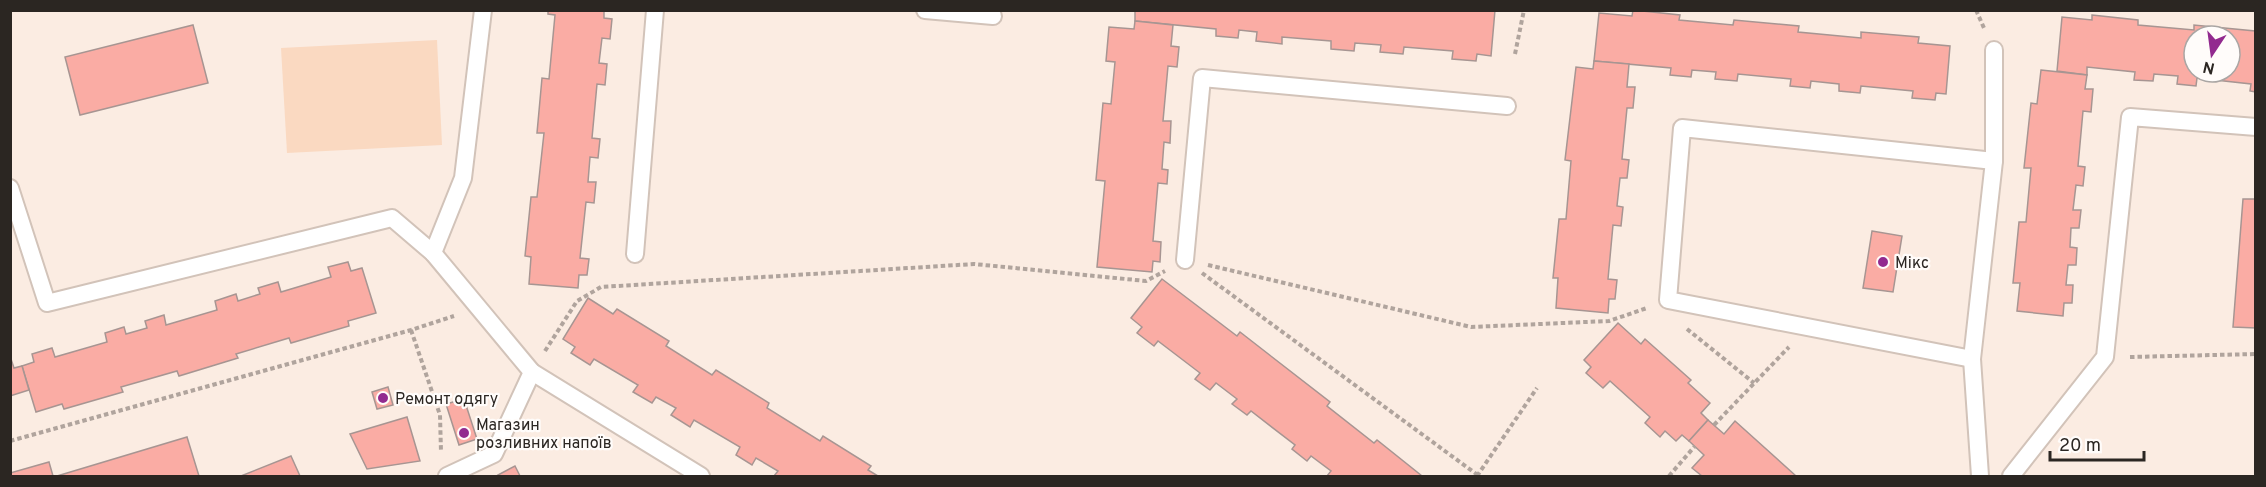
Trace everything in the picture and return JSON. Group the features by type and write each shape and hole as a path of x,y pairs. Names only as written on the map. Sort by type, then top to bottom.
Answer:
{"lane":[{"path":"433,253 463,178 483,10"},
{"path":"635,254 655,10"},
{"path":"925,10 993,16"},
{"path":"1980,477 1972,359 1994,161 1994,51"},
{"path":"1185,260 1202,78 1506,106"},
{"path":"2011,477 2105,357 2130,117 2256,127"},
{"path":"1972,359 1668,300 1682,128 1994,161"},
{"path":"10,188 47,303 393,218 433,253 532,372 701,477"},
{"path":"447,477 494,454 532,372"}],"path":[{"path":"1515,54 1524,10"},
{"path":"1185,260 1478,476 1537,388"},
{"path":"532,372 577,301 601,287 974,264 1146,281 1185,260 1471,327 1609,321 1668,300"},
{"path":"10,441 411,330 477,308"},
{"path":"1683,326 1754,383"},
{"path":"1714,425 1809,327"},
{"path":"411,330 440,415 441,456"},
{"path":"2105,357 2256,354"},
{"path":"1669,477 1695,446"}],"shaded area":[{"path":"437,40 442,145 287,153 281,48"}],"building":[{"path":"548,10 604,10 604,18 612,19 610,39 602,38 599,63 607,64 605,85 597,84 592,138 600,139 598,158 590,157 588,182 596,182 594,203 586,202 580,258 589,259 587,275 579,275 578,288 529,284 531,257 525,256 531,197 537,197 544,133 537,133 542,78 549,79 555,15 548,14"},
{"path":"1135,10 1495,10 1491,56 1477,54 1476,61 1452,59 1453,51 1404,47 1403,54 1380,52 1381,45 1355,43 1354,51 1331,49 1331,41 1282,37 1282,44 1256,41 1257,32 1239,30 1238,38 1216,36 1216,29 1135,21"},
{"path":"1633,10 1680,15 1679,20 1733,25 1734,20 1799,26 1798,32 1861,38 1861,32 1919,37 1918,43 1950,46 1946,94 1936,93 1935,100 1912,98 1913,91 1861,86 1860,93 1839,91 1839,84 1811,81 1810,88 1790,86 1791,79 1738,74 1737,81 1715,79 1716,72 1692,70 1691,77 1670,75 1671,68 1594,61 1599,13 1632,16"},
{"path":"2092,15 2138,20 2138,25 2182,29 2182,84 2196,84 2196,86 2177,84 2178,76 2154,74 2153,81 2134,80 2135,72 2087,67 2087,75 2057,71 2062,17 2092,20"},
{"path":"1135,21 1173,25 1171,46 1179,47 1177,67 1168,66 1163,121 1171,121 1170,143 1164,142 1162,169 1168,170 1167,184 1158,183 1153,241 1161,242 1160,262 1153,261 1152,272 1097,267 1105,181 1096,180 1103,103 1111,104 1115,62 1106,61 1109,27 1134,29"},
{"path":"193,25 208,83 80,115 65,57"},
{"path":"2242,30 2255,31 2256,92 2250,91 2251,84 2242,83"},
{"path":"1594,61 1629,64 1627,87 1635,87 1633,108 1627,108 1622,159 1629,160 1627,178 1620,178 1617,206 1623,207 1621,226 1613,225 1608,279 1617,280 1615,299 1609,299 1608,313 1556,308 1558,278 1553,278 1559,219 1566,219 1571,161 1565,160 1576,67 1593,69"},
{"path":"2041,70 2087,75 2085,89 2093,89 2091,112 2083,111 2078,166 2085,167 2083,186 2076,185 2073,210 2081,210 2079,228 2071,228 2070,247 2077,248 2076,265 2068,265 2066,285 2073,285 2072,303 2064,303 2063,316 2017,311 2020,283 2013,283 2019,222 2026,222 2031,168 2024,168 2031,103 2037,104"},
{"path":"2243,199 2256,199 2256,328 2233,327"},
{"name":"Мікс","path":"1872,231 1902,236 1893,292 1863,288"},
{"path":"348,262 351,271 362,268 376,313 348,321 349,326 291,343 289,338 236,354 238,358 179,376 177,371 121,387 123,392 64,409 62,404 36,412 22,366 34,362 32,354 52,348 55,357 107,342 105,333 124,327 126,334 147,328 145,321 164,315 166,325 217,310 215,301 236,294 238,301 260,294 258,288 278,282 281,292 331,277 328,267"},
{"path":"1162,279 1237,336 1240,332 1330,402 1327,406 1374,443 1377,440 1422,476 1327,476 1331,471 1311,456 1307,461 1292,449 1295,445 1251,411 1247,415 1232,404 1237,399 1216,383 1210,390 1195,379 1200,373 1158,341 1154,346 1137,333 1142,327 1131,318"},
{"path":"588,298 613,314 617,309 669,341 666,346 712,375 716,370 769,403 767,408 820,441 823,436 871,466 868,470 878,476 774,476 778,471 756,458 752,465 736,455 740,447 694,420 690,427 671,415 676,408 656,397 652,403 633,392 638,385 594,359 590,365 571,353 575,347 563,339"},
{"path":"1618,323 1641,344 1645,339 1691,380 1688,383 1710,403 1701,413 1708,420 1689,441 1682,435 1676,441 1665,431 1660,437 1645,423 1650,417 1610,381 1603,388 1586,373 1591,367 1584,360"},
{"path":"10,356 14,368 22,366 29,390 10,396"},
{"name":"Ремонт одягу","path":"388,387 393,405 377,409 372,392"},
{"path":"464,399 477,439 459,445 446,404"},
{"path":"407,417 420,461 367,469 350,434"},
{"path":"1708,420 1724,434 1735,421 1796,476 1702,476 1692,468 1704,455 1689,441"},
{"path":"187,437 199,476 57,476"},
{"path":"291,456 300,476 241,476"},
{"path":"49,462 53,476 10,476 10,473"},
{"path":"515,466 520,476 498,475"}],"place":[{"name":"Мікс","path":"1883,262"},
{"name":"Ремонт одягу","path":"383,398"},
{"name":"Магазин розливних напоїв","path":"464,433"}]}
